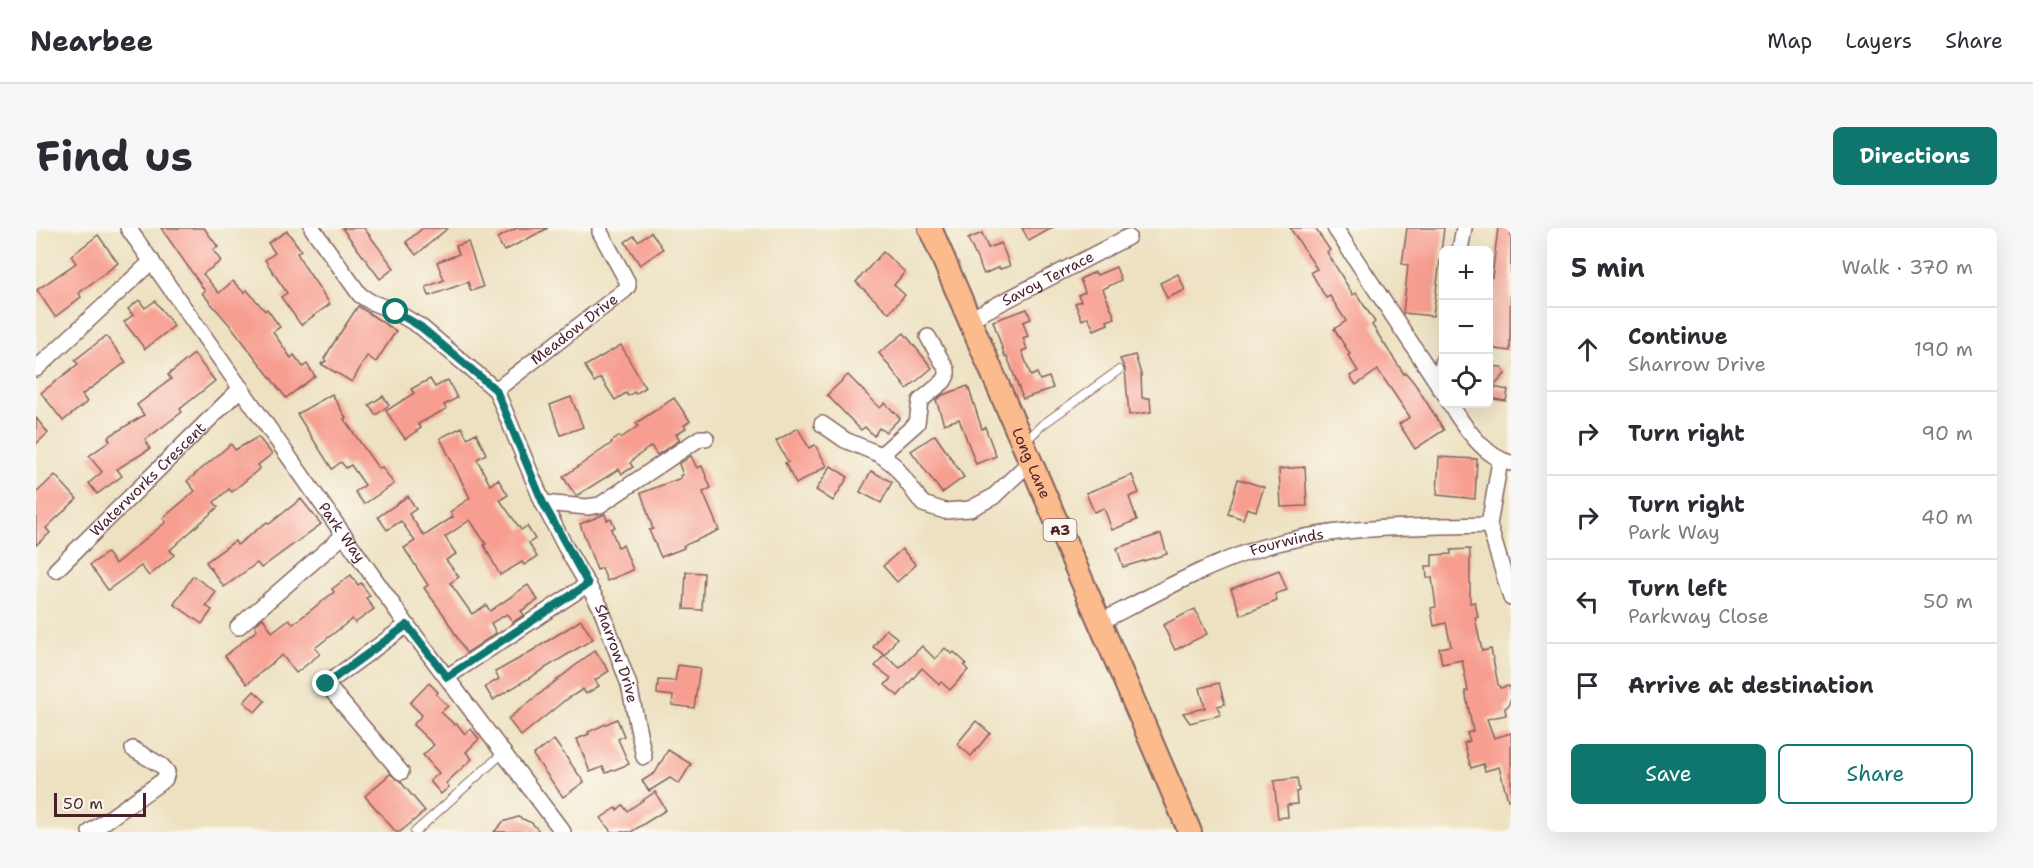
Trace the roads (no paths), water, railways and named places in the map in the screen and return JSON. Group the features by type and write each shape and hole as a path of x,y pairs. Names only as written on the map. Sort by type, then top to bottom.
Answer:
{"main road":[{"name":"Long Lane","path":"930,228 1190,832"}],"street":[{"name":"Park Way","path":"128,228 407,625 563,832"},
{"name":"Sharrow Drive","path":"312,228 360,295 421,327 496,390 543,503 600,606 629,685 644,758"},
{"name":"Meadow Drive","path":"496,390 626,290 627,281 600,232 600,228"},
{"path":"1335,228 1439,387"},
{"path":"1461,246 1464,228"},
{"name":"Savoy Terrace","path":"968,320 1128,237"},
{"path":"36,369 152,261"},
{"path":"881,455 917,423 920,401 944,381 947,375 947,370 928,337"},
{"name":"Waterworks Crescent","path":"56,570 241,388"},
{"path":"1453,408 1472,435 1506,462 1489,525 1511,598"},
{"path":"822,424 845,440 881,455 895,466 923,504 945,511 970,509 993,497 1027,453"},
{"path":"543,503 587,507 600,505 613,499 700,438 706,438"},
{"name":"Fourwinds","path":"1100,622 1190,575 1258,549 1327,533 1388,527 1489,525"},
{"path":"238,627 344,535"},
{"path":"447,677 588,584"},
{"path":"401,772 326,684 407,625"},
{"path":"90,832 165,779 167,772 162,766 133,749"}],"lane":[{"path":"1027,453 1042,425 1119,370"},
{"path":"416,832 504,752"}]}
